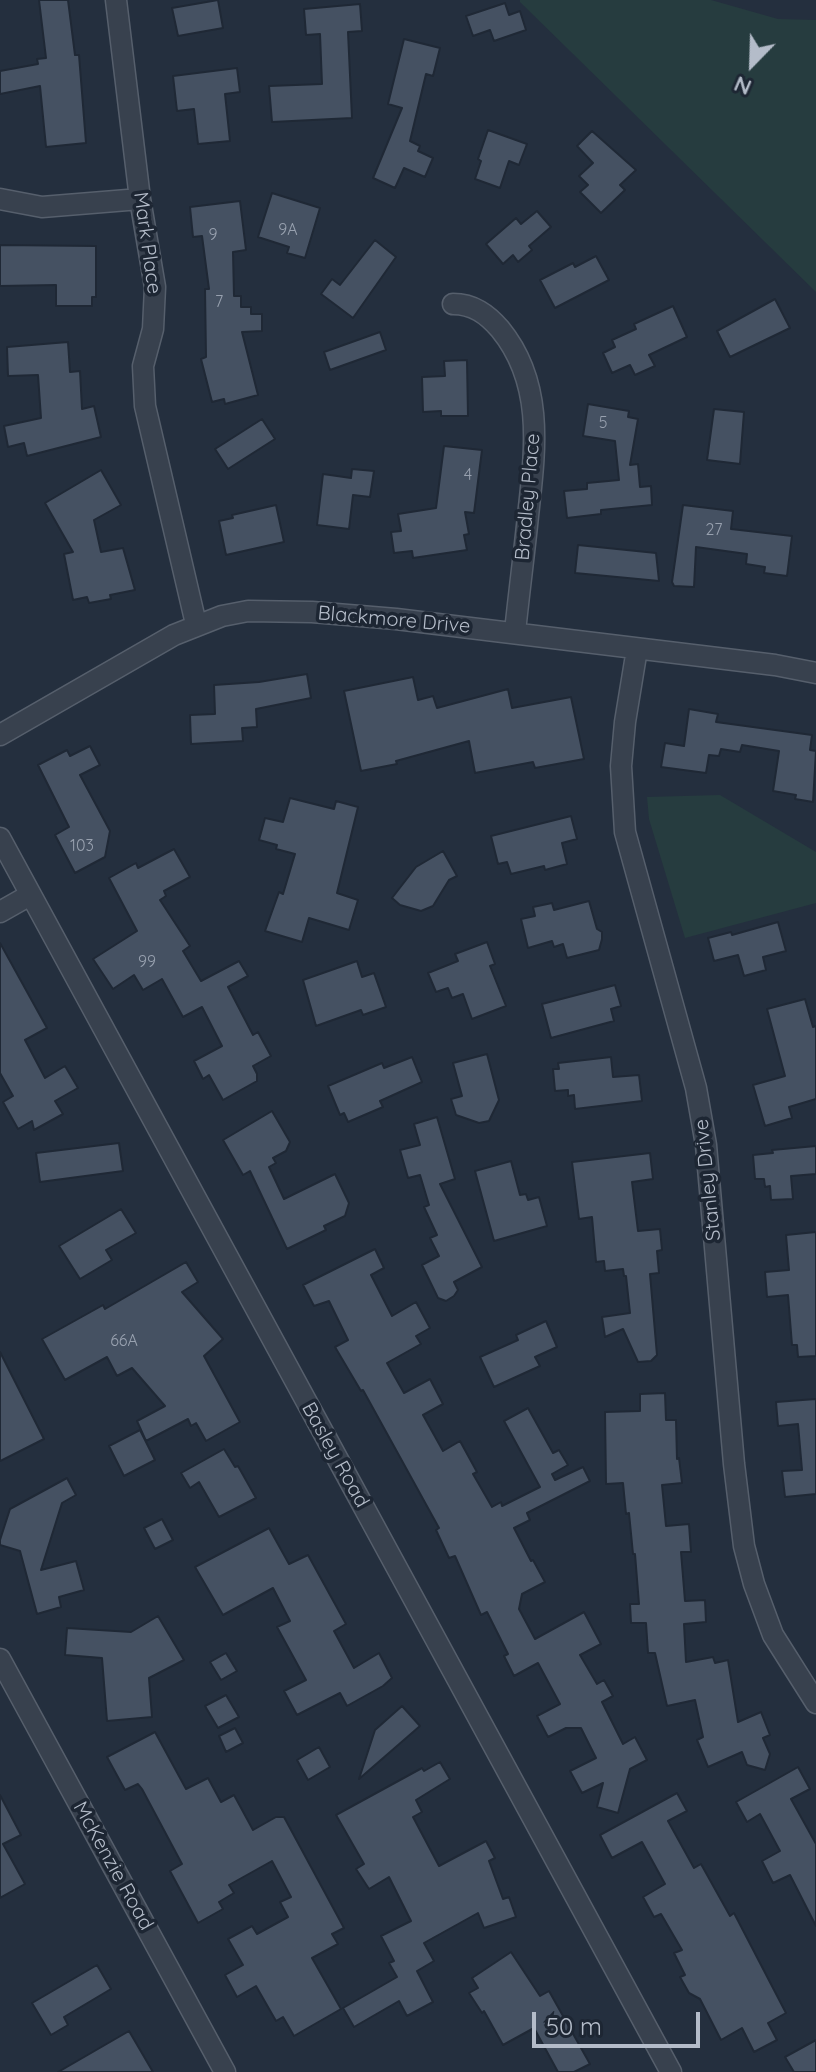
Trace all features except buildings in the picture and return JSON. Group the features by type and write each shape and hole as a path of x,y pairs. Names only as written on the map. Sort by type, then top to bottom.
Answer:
{"street":[{"name":"Mark Place","path":"116,0 140,199 155,287 153,329 143,366 145,406 196,624"},
{"path":"0,199 42,207 140,199"},
{"name":"Bradley Place","path":"453,304 463,304 483,313 506,337 529,385 534,409 533,464 515,632"},
{"name":"Blackmore Drive","path":"0,735 196,624 248,611 282,610 515,632 816,673"},
{"name":"Stanley Drive","path":"637,649 621,766 625,832 696,1088 706,1145 744,1546 773,1635 816,1703"},
{"name":"Basley Road","path":"0,838 671,2072"},
{"path":"0,912 30,895"},
{"name":"McKenzie Road","path":"0,1659 225,2072"}],"green space":[{"path":"711,0 778,19 816,20 816,292 520,2"},
{"path":"720,795 816,852 816,903 685,938 649,819 647,797"}]}
